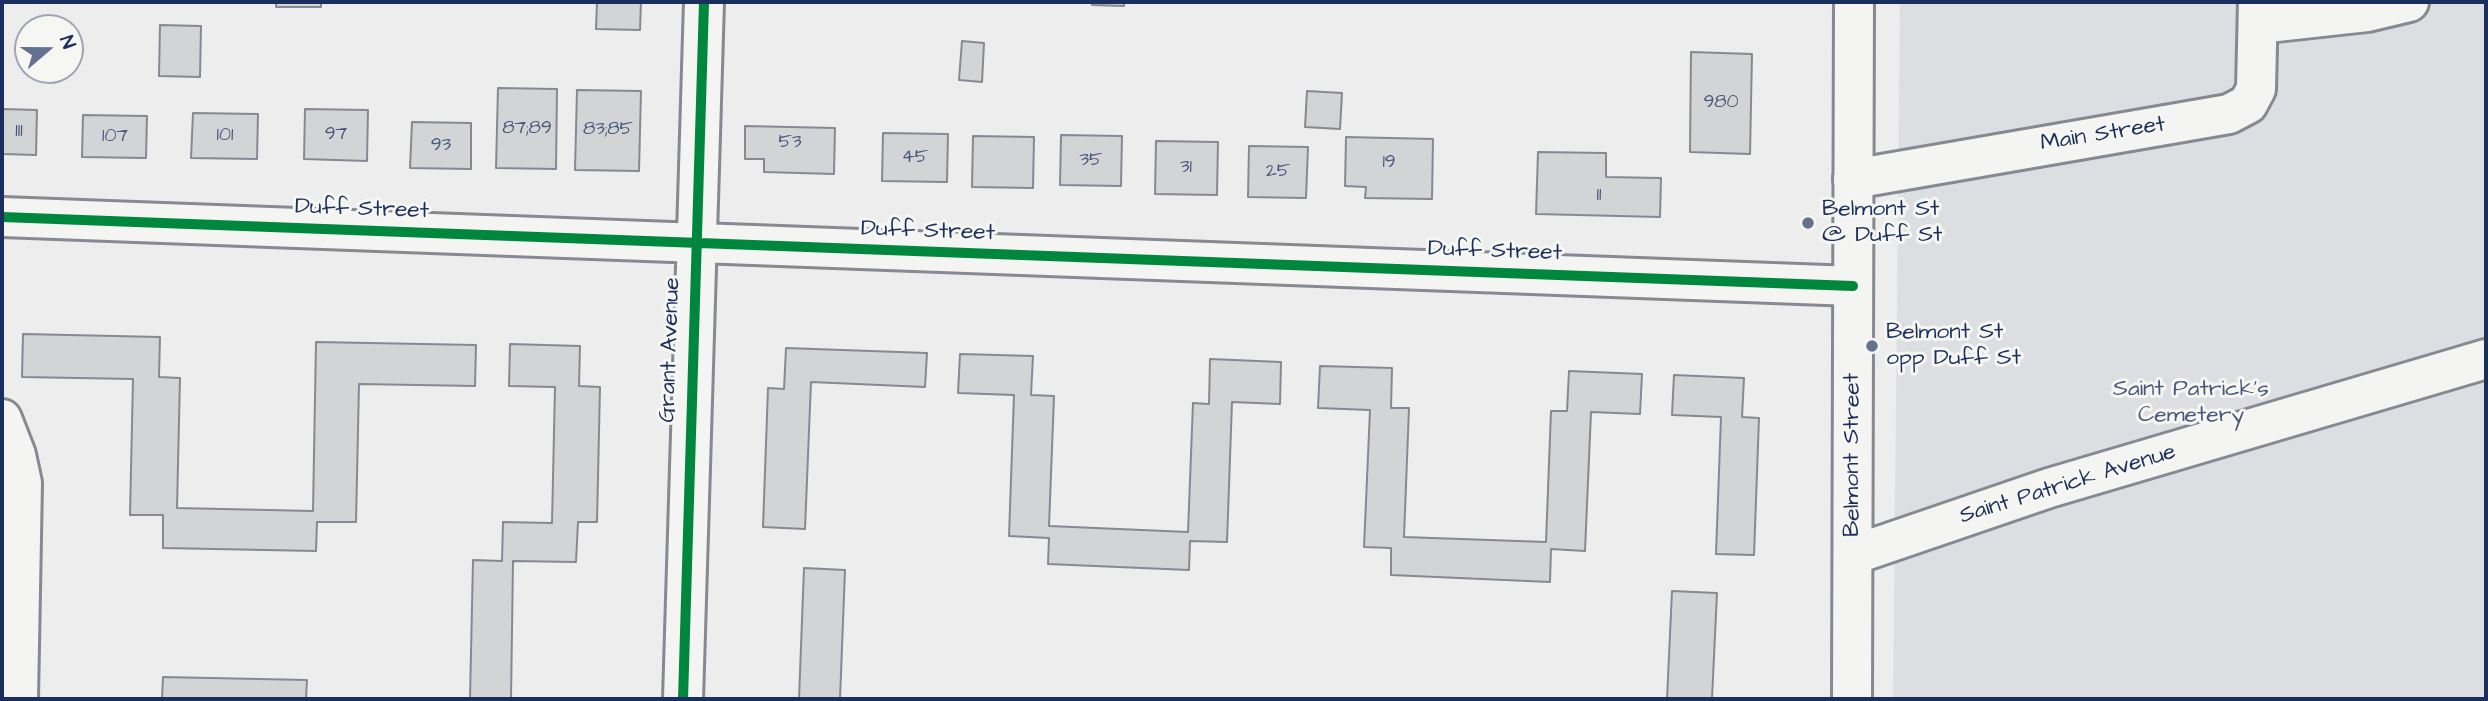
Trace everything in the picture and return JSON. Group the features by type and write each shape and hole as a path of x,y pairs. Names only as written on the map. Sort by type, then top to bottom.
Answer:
{"street":[{"name":"Grant Avenue","path":"683,699 704,2"},
{"name":"Belmont Street","path":"1852,699 1854,2"},
{"path":"2258,13 2367,12 2409,2"},
{"name":"Main Street","path":"1853,179 2229,114 2248,104 2256,89 2258,13"},
{"name":"Duff Street","path":"2,216 1853,286"},
{"name":"Saint Patrick Avenue","path":"1853,555 2049,488 2486,359"},
{"path":"2,419 19,462 22,483 18,699"}],"green space":[{"name":"Saint Patrick's Cemetery","path":"1900,2 2486,2 2486,699 1893,699"}],"building":[{"path":"276,2 321,2 321,7 276,7"},
{"path":"597,2 641,2 640,30 596,29"},
{"path":"1092,2 1124,2 1124,6 1092,5"},
{"path":"160,25 201,26 200,77 159,76"},
{"path":"962,41 984,43 982,82 959,80"},
{"path":"1691,52 1752,54 1750,154 1690,152"},
{"path":"498,88 557,89 556,169 496,168"},
{"path":"577,90 641,91 639,171 575,170"},
{"path":"1307,91 1342,93 1340,129 1305,127"},
{"path":"2,109 37,110 36,155 2,154"},
{"path":"305,109 368,110 367,161 304,159"},
{"path":"193,113 258,114 257,159 191,158"},
{"path":"83,115 147,116 146,158 82,157"},
{"path":"412,122 471,123 471,169 410,168"},
{"path":"745,126 835,128 834,174 764,172 764,159 745,159"},
{"path":"883,133 948,134 947,182 882,181"},
{"path":"1061,135 1122,136 1121,186 1060,185"},
{"path":"973,136 1034,137 1033,188 972,187"},
{"path":"1346,137 1433,139 1432,199 1365,198 1366,187 1345,186"},
{"path":"1156,141 1218,142 1217,195 1155,194"},
{"path":"1249,146 1308,147 1306,198 1248,197"},
{"path":"1538,152 1606,153 1606,177 1661,178 1660,217 1536,214"},
{"path":"23,334 160,337 159,377 180,378 177,508 313,511 316,342 476,345 475,386 359,384 356,522 317,522 316,551 163,548 163,515 130,515 133,379 22,377"},
{"path":"510,344 580,346 579,386 600,387 597,522 578,522 576,562 513,561 511,699 470,699 473,560 502,561 503,522 552,523 555,387 509,386"},
{"path":"786,348 927,353 925,387 811,382 805,529 763,527 768,388 784,389"},
{"path":"960,354 1033,356 1031,395 1054,396 1049,526 1188,532 1193,403 1209,404 1210,359 1281,362 1280,404 1232,402 1227,542 1190,541 1189,570 1048,564 1049,538 1009,536 1014,395 958,393"},
{"path":"1320,366 1392,368 1391,408 1409,408 1404,537 1546,542 1551,411 1567,411 1569,371 1642,374 1640,414 1591,412 1585,551 1551,549 1550,582 1391,575 1391,548 1364,547 1370,410 1318,408"},
{"path":"1674,375 1744,378 1742,417 1759,418 1754,555 1716,554 1721,417 1672,415"},
{"path":"804,568 845,570 840,699 799,699"},
{"path":"1672,591 1717,593 1712,699 1667,699"},
{"path":"163,677 307,680 306,699 162,699"}],"cycle path":[{"path":"683,699 704,2"},
{"path":"2,217 1853,286"}],"place":[{"name":"Belmont St @ Duff St","path":"1808,223"},
{"name":"Belmont St opp Duff St","path":"1872,346"}]}
